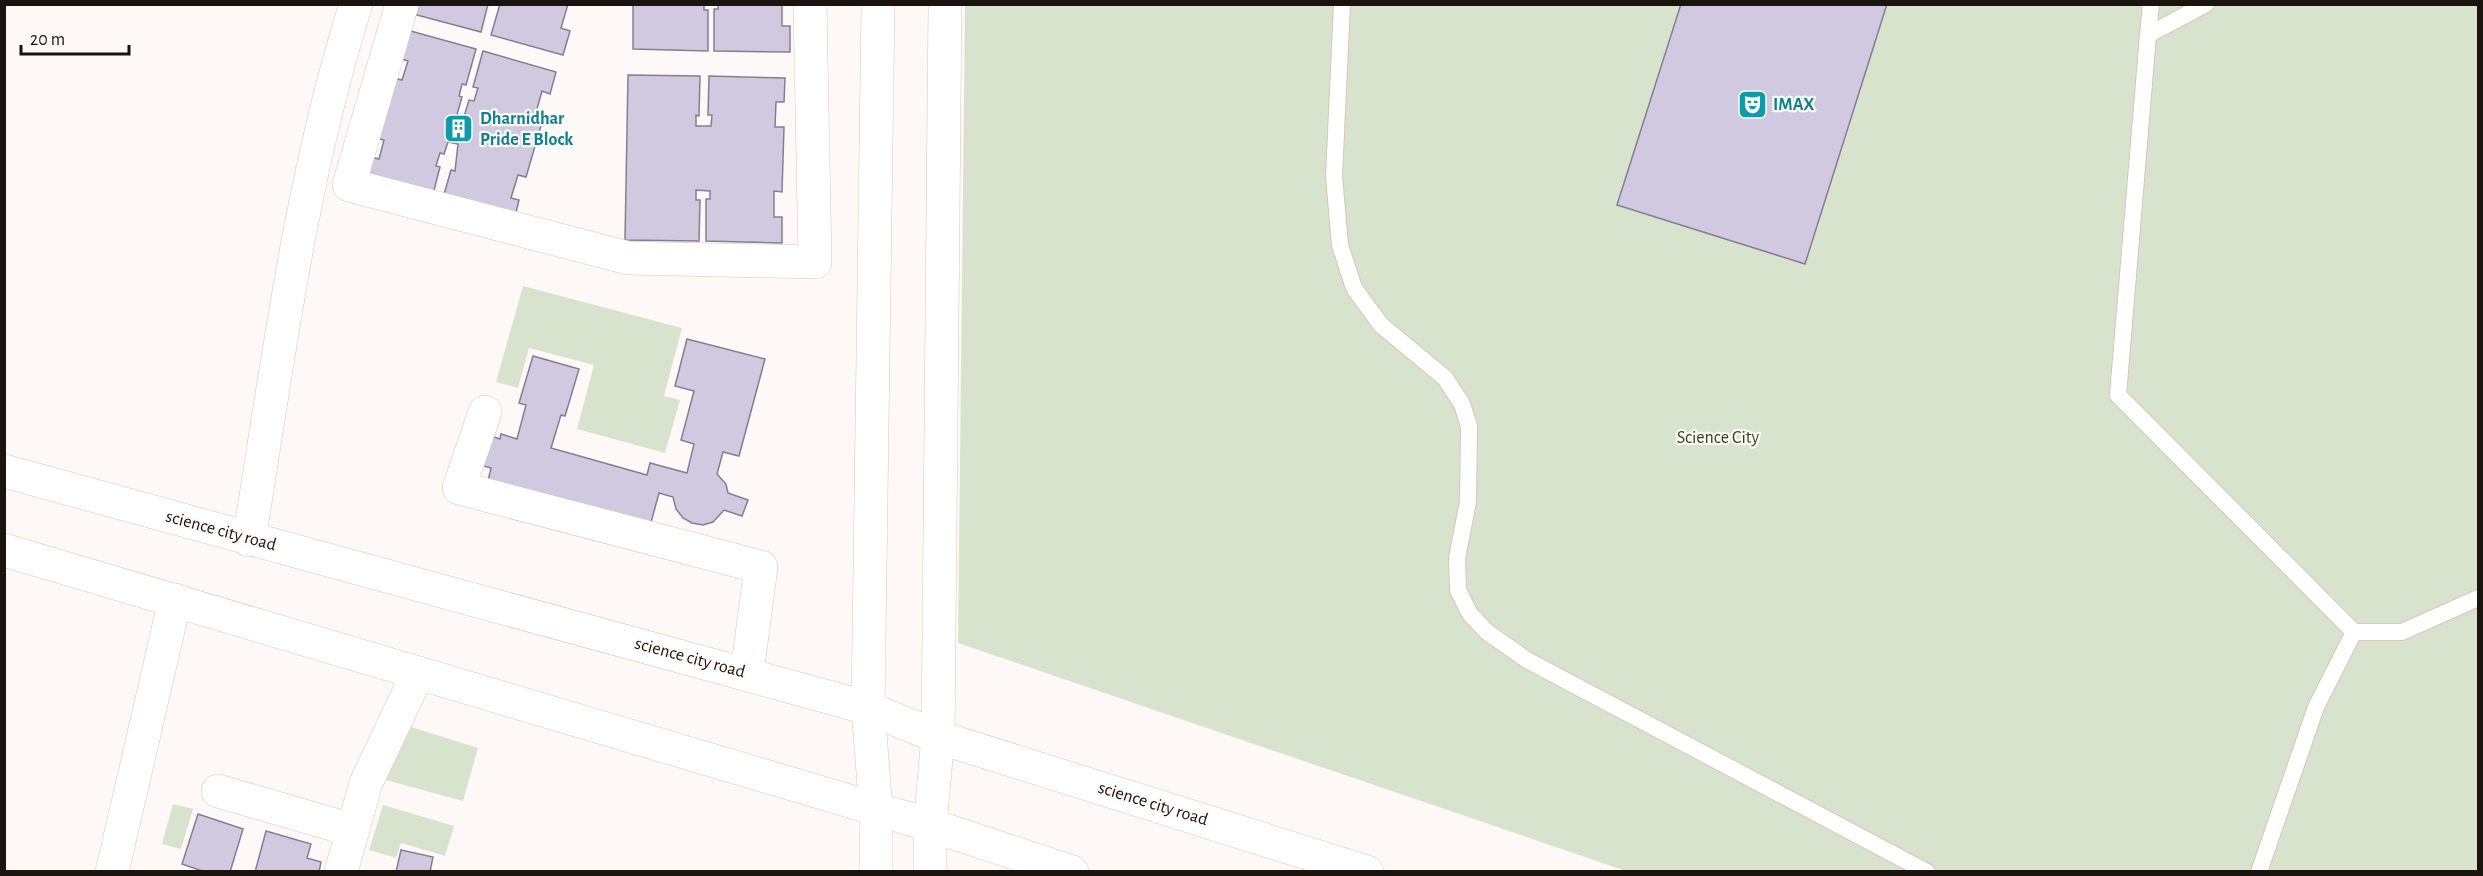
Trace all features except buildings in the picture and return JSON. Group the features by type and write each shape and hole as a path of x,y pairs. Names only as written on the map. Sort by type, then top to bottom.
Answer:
{"street":[{"path":"249,540 293,267 337,66 356,4"},
{"path":"402,4 349,185 628,258 815,262 810,4"},
{"path":"876,872 876,811 868,708 878,4"},
{"path":"930,872 930,825 938,737 945,4"},
{"path":"485,412 459,488 761,567 747,673"},
{"name":"science city road","path":"4,471 868,708 938,737 1367,872"},
{"path":"4,550 876,811 930,825 1072,872"},
{"path":"112,872 175,600"},
{"path":"341,872 366,783 418,673"},
{"path":"218,791 352,830"}],"lane":[{"path":"1342,4 1334,176 1340,245 1354,288 1381,325 1445,378 1462,404 1470,426 1468,502 1457,558 1458,590 1470,614 1487,632 1527,660 1927,872"},
{"path":"2151,4 2118,395 2355,632 2403,632 2478,598"},
{"path":"2148,35 2206,4"},
{"path":"2259,872 2316,707 2355,632"}],"green space":[{"name":"Science City","path":"965,5 2478,5 2478,871 1626,871 958,643"},
{"path":"523,286 682,328 664,396 680,400 665,453 577,429 594,365 529,348 518,388 496,382"},
{"path":"405,725 478,748 463,801 382,779"},
{"path":"173,804 193,809 181,849 162,844"},
{"path":"383,805 454,826 445,856 401,843 396,858 369,850"}],"place":[{"name":"IMAX","path":"1752,105"},
{"name":"Dharnidhar Pride E Block","path":"459,129"}]}
